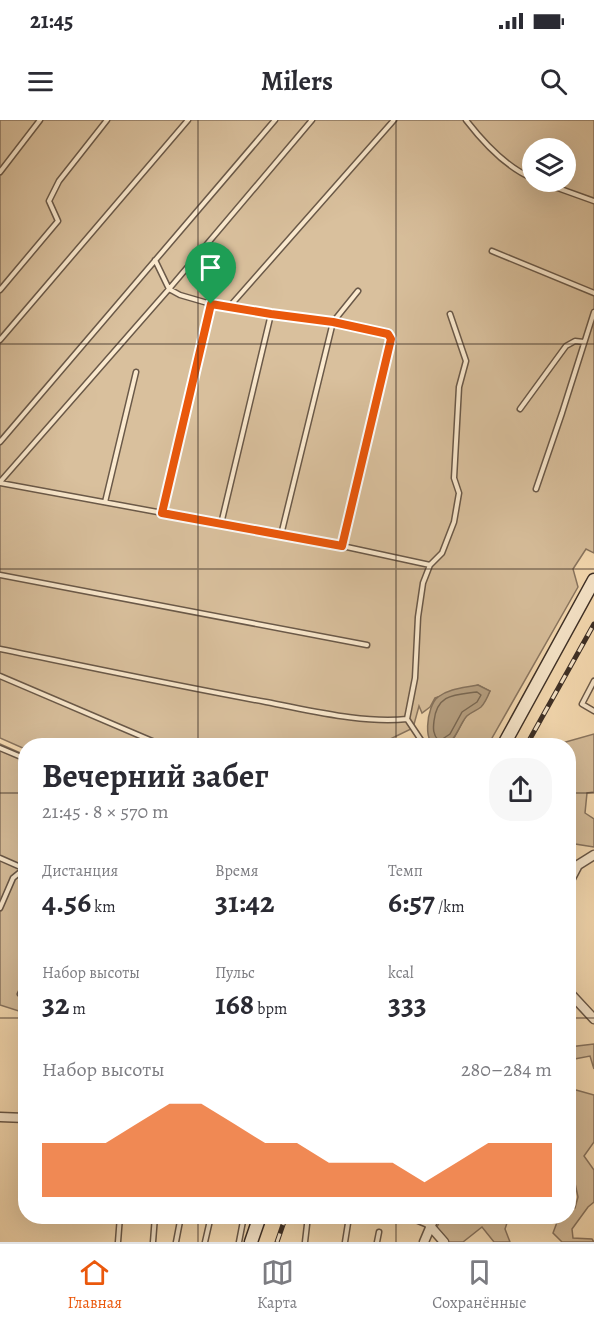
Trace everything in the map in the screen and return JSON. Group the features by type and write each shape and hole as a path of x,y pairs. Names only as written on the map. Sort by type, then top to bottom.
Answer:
{"main road":[{"path":"507,738 594,580"},
{"path":"251,1242 257,1224"}],"street":[{"path":"576,869 594,855"},
{"path":"576,1000 594,1019"},
{"path":"0,1117 18,1118"},
{"path":"424,1242 430,1226 444,1242"}],"lane":[{"path":"0,172 40,120"},
{"path":"0,290 58,221 49,201 59,181 107,120"},
{"path":"0,340 188,120"},
{"path":"0,442 275,120"},
{"path":"0,482 169,290 312,120"},
{"path":"229,307 394,120"},
{"path":"466,120 476,134 522,173"},
{"path":"569,192 594,201"},
{"path":"492,251 594,293"},
{"path":"155,260 169,290 180,295 211,304 333,322 388,334 391,339 342,546"},
{"path":"281,535 333,322 358,291"},
{"path":"162,513 211,304"},
{"path":"536,489 594,312"},
{"path":"221,524 271,314"},
{"path":"419,738 407,719 415,678 418,617 423,583 430,566 442,553 454,522 459,493 454,478 459,387 466,361 450,314"},
{"path":"520,410 566,346 575,341 584,342"},
{"path":"105,502 136,372"},
{"path":"0,482 342,546 430,566"},
{"path":"0,575 367,645"},
{"path":"0,649 161,682 368,720 407,719"},
{"path":"0,676 145,738"},
{"path":"594,681 582,704 594,711"},
{"path":"0,748 18,756"},
{"path":"0,858 18,866"},
{"path":"0,908 13,878 18,874"},
{"path":"118,1242 119,1224"},
{"path":"153,1242 154,1224"},
{"path":"176,1242 180,1224"},
{"path":"205,1242 209,1224"},
{"path":"238,1242 242,1224"},
{"path":"305,1242 307,1224"},
{"path":"345,1242 348,1224"},
{"path":"425,1224 430,1226"},
{"path":"377,1242 379,1232"}],"shaded area":[{"path":"0,120 594,120 594,553 586,549 573,569 578,587 492,738 454,738 466,716 481,706 490,691 478,685 435,698 430,707 422,713 419,706 413,728 392,738 18,738 18,746 0,738"},
{"path":"594,734 594,792 587,793 585,813 594,819 594,847 576,844 576,739"},
{"path":"0,744 18,752 18,1011 0,1005"},
{"path":"594,1044 594,1069 590,1056 576,1059 576,1046"},
{"path":"576,1090 594,1095 594,1142 584,1156 594,1170 594,1202 576,1224 578,1197 576,1188"},
{"path":"438,1224 507,1224 505,1229 510,1242 494,1242 482,1227 463,1242 445,1242 437,1227"},
{"path":"556,1224 576,1224 572,1229 573,1238 592,1239 594,1242 562,1242 553,1233"}],"water":[{"path":"478,685 490,691 484,704 466,717 453,738 430,738 429,717 434,701 447,692"}],"railway":[{"path":"530,738 594,624"},
{"path":"277,1242 283,1224"}],"route":[{"path":"211,304 333,322 388,334 391,339 342,546 162,513 211,304"}]}
